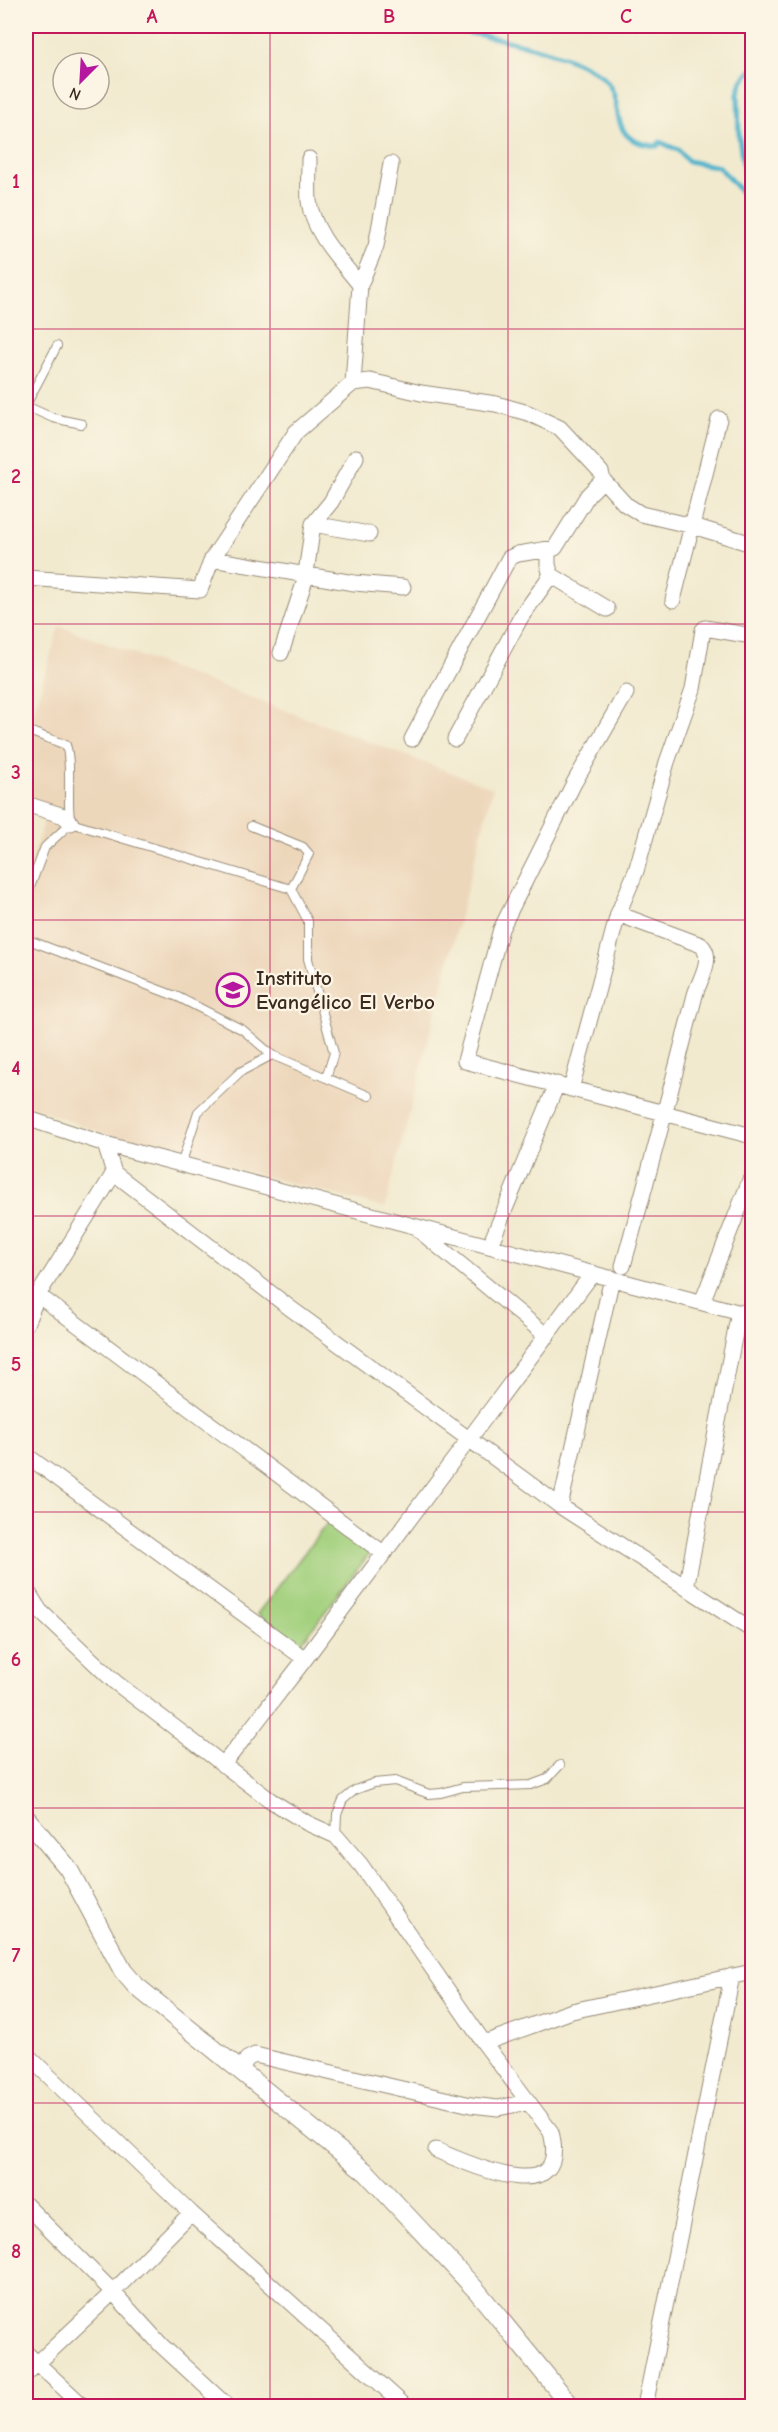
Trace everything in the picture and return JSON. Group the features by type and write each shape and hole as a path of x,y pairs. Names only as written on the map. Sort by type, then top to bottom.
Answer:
{"street":[{"path":"309,159 309,203 313,215 325,240 360,285"},
{"path":"353,383 360,285 376,246 391,165"},
{"path":"26,578 196,591 202,589 212,559 296,432 353,383 370,381 421,393 496,404 528,413 560,428 601,472 603,480 625,504 641,514 693,526 753,544"},
{"path":"674,600 719,419"},
{"path":"281,653 305,580 313,524 331,502 356,457"},
{"path":"412,739 509,558 518,554 548,551 555,548 588,495 603,480"},
{"path":"313,524 369,534"},
{"path":"548,551 551,575 607,609"},
{"path":"212,559 354,583 403,587"},
{"path":"455,739 520,617 551,575"},
{"path":"490,1245 564,1087 618,914 636,871 667,762 693,689 703,630 705,628 753,636"},
{"path":"626,693 574,783 501,929 465,1059 753,1136"},
{"path":"26,804 64,816 71,823"},
{"path":"618,914 692,941 706,950 707,957 697,986 623,1266"},
{"path":"26,1118 105,1144 181,1165 746,1314 686,1588"},
{"path":"105,1144 114,1173 290,1308 560,1506 753,1630"},
{"path":"26,1324 38,1294 114,1173"},
{"path":"702,1302 753,1175"},
{"path":"416,1228 547,1336"},
{"path":"224,1765 470,1440 593,1273"},
{"path":"560,1506 612,1278"},
{"path":"38,1294 383,1553"},
{"path":"26,1455 305,1659"},
{"path":"26,1589 40,1611 87,1658 115,1682 270,1800 307,1823 336,1836 361,1865 484,2043 551,2132 553,2141 552,2163 541,2173 522,2178 499,2175 436,2150"},
{"path":"26,1818 68,1868 123,1971 136,1986 367,2173 477,2291 571,2406"},
{"path":"484,2043 572,2011 753,1972"},
{"path":"645,2406 732,1976"},
{"path":"26,2054 191,2213 405,2406"},
{"path":"240,2071 247,2059 255,2055 471,2105 498,2108 528,2102"},
{"path":"26,2205 113,2292 162,2346 227,2406"},
{"path":"83,2406 29,2364 113,2292 191,2213"}],"lane":[{"path":"57,346 26,406 53,418 82,424"},
{"path":"26,730 66,745 69,754 68,798 71,823"},
{"path":"71,823 291,890 308,921 308,958 334,1053 326,1078"},
{"path":"26,898 45,847 71,823"},
{"path":"250,826 303,847 309,854 291,890"},
{"path":"26,939 178,997 243,1030 272,1055 369,1096"},
{"path":"181,1165 198,1112 240,1072 272,1055"},
{"path":"336,1836 337,1814 343,1800 355,1790 374,1783 395,1782 429,1794 463,1787 531,1785 547,1779 560,1766"}],"shaded area":[{"name":"Instituto Evangélico El Verbo","path":"59,626 493,788 385,1208 111,1136 26,1105 26,875 46,817 26,811 26,739"}],"green space":[{"path":"332,1517 373,1549 299,1646 257,1614"}],"waterway":[{"path":"431,26 544,50 585,66 600,75 609,85 622,128 628,137 639,143 657,146 660,142 678,150 688,161 719,167 749,201"},
{"path":"752,70 742,81 738,94 739,137 752,209"}],"place":[{"name":"Instituto Evangélico El Verbo","path":"233,990"}]}
